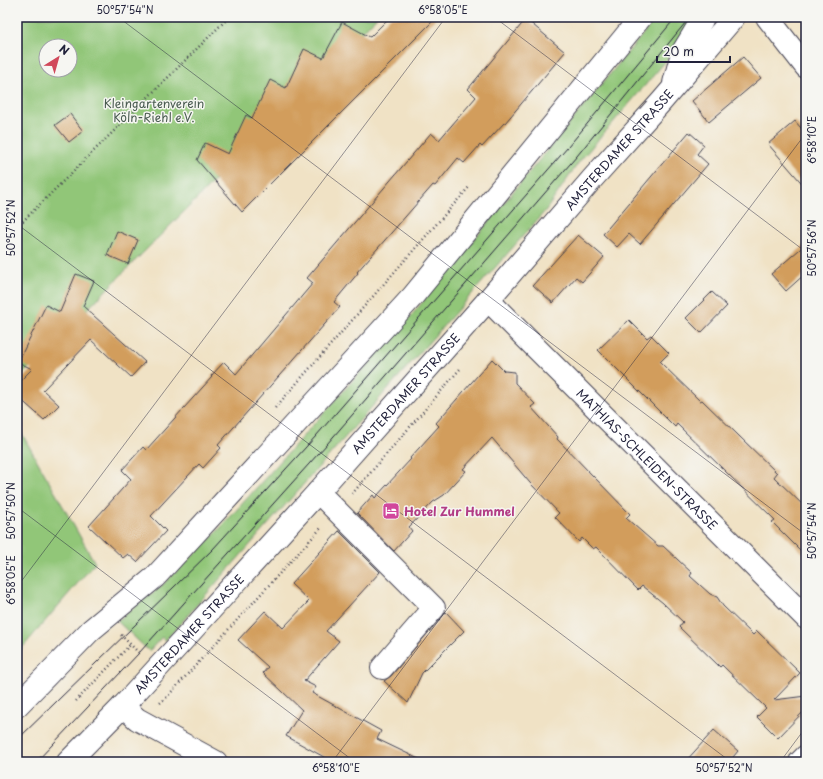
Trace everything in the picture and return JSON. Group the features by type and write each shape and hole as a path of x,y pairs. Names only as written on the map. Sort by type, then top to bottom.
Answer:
{"main road":[{"path":"17,706 91,630 155,577 413,296 641,17"},
{"path":"673,88 682,53 702,20 702,17"},
{"name":"AMSTERDAMER STRASSE","path":"68,762 123,706 318,492 488,300 734,17"},
{"path":"767,17 806,67"},
{"name":"MATHIAS-SCHLEIDEN-STRASSE","path":"488,300 806,618"},
{"path":"318,492 434,608 382,668"},
{"path":"123,706 137,719 216,762"},
{"path":"800,762 806,756"}],"path":[{"path":"17,23 23,17"},
{"path":"17,227 229,17"},
{"path":"272,412 471,185"},
{"path":"118,632 143,657"},
{"path":"76,700 130,645"},
{"path":"169,655 188,674"}],"green space":[{"name":"Kleingartenverein Köln-Riehl e.V.","path":"17,17 377,17 17,380"},
{"path":"657,17 690,17 691,32 579,162 546,210 165,641 162,637 149,651 117,621 160,587 214,535 411,316"},
{"path":"17,425 95,563 17,654"}],"building":[{"path":"390,17 437,17 242,212 197,160 205,143 228,154 246,115 252,118 270,80 286,88 304,49 323,58 342,22 370,37"},
{"path":"526,19 565,52 505,123 482,147 480,145 464,163 458,158 435,186 433,185 357,272 358,273 334,302 340,307 218,445 221,448 203,468 199,464 151,516 166,531 137,562 128,554 123,558 89,526 131,479 122,470 143,447 146,450 224,362 236,374 313,283 307,278 431,133 439,140 476,97 468,89"},
{"path":"743,57 761,78 709,122 692,101"},
{"path":"70,114 83,131 69,142 55,125"},
{"path":"795,121 806,134 806,188 768,144"},
{"path":"689,132 704,145 697,154 708,164 640,244 629,234 617,247 603,234"},
{"path":"117,231 138,240 128,264 107,255"},
{"path":"578,235 604,257 582,282 576,277 553,303 533,285"},
{"path":"806,244 806,273 786,291 771,274"},
{"path":"76,274 94,281 83,306 145,362 131,377 91,340 43,390 59,405 44,420 17,396 17,384 32,369 18,362 46,305 60,312"},
{"path":"712,292 727,306 701,333 686,318"},
{"path":"629,320 647,338 651,335 669,353 660,362 700,401 702,400 777,473 774,477 806,508 806,556 772,522 775,520 677,424 675,427 598,350"},
{"path":"492,359 504,371 515,372 515,383 535,404 531,407 558,437 557,439 630,514 626,518 658,546 663,546 692,573 690,576 710,594 717,597 723,606 753,635 757,631 800,673 774,700 806,696 806,709 778,738 757,717 766,708 722,665 720,667 679,627 683,622 663,603 642,586 638,590 596,547 593,549 582,538 579,542 555,517 559,513 530,483 492,438 463,469 466,471 444,495 433,502 409,527 412,531 394,551 357,513 373,495 375,498 411,459 410,458 439,426 436,423"},
{"path":"339,531 380,572 326,631 339,641 304,681 316,687 312,693 381,731 377,739 425,762 333,762 286,736 302,710 263,673 268,667 238,640 265,611 283,628 309,601 291,584"},
{"path":"446,612 464,631 422,673 408,703 384,681 391,676"},
{"path":"714,730 738,751 729,762 685,762"}],"tram line":[{"path":"17,740 213,549 316,436 568,147 676,17"},
{"path":"36,762 139,653 327,444 577,156 690,17"}],"place":[{"name":"Hotel Zur Hummel","path":"391,511"}]}
